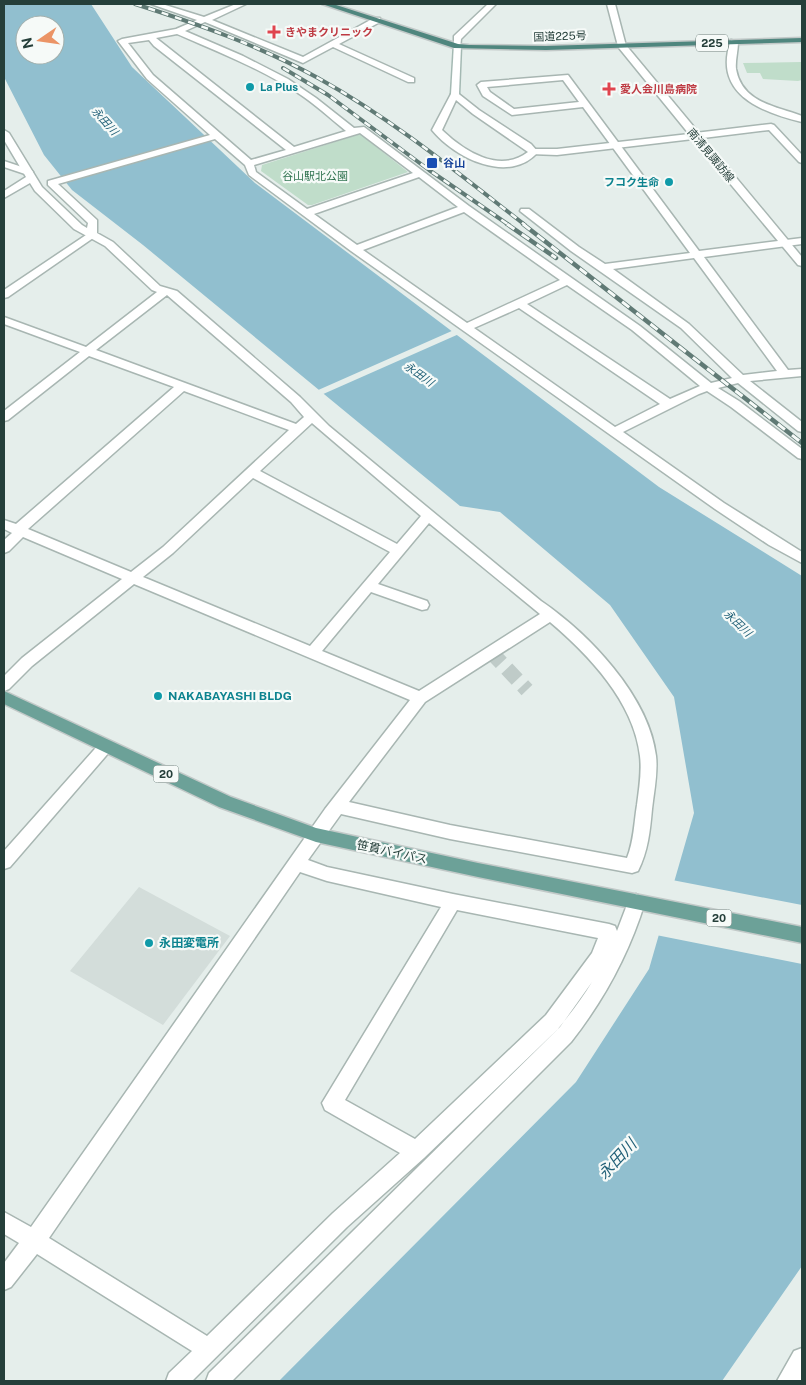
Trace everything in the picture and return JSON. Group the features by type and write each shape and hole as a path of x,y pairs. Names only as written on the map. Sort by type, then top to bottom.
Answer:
{"highway":[{"name":"国道225号","path":"326,4 457,46 490,49 802,40"}],"main road":[{"name":"笹貫バイパス","path":"4,697 225,802 316,835 478,870 802,935"}],"street":[{"path":"155,4 206,20 303,60 377,20"},
{"path":"216,4 231,9"},
{"path":"242,4 178,31 122,41 150,77 249,164 252,173 355,249 614,432 759,533 802,558"},
{"path":"492,4 457,38 455,94 438,130 476,159 490,163 513,164 527,158 533,152 557,152 695,136 765,120"},
{"path":"611,4 622,46"},
{"path":"178,31 247,61 285,81 300,90 353,132"},
{"path":"151,37 157,44 293,151"},
{"path":"734,42 732,70 741,91 802,160"},
{"path":"333,44 411,80"},
{"name":"南清見諏訪線","path":"622,46 802,263"},
{"path":"585,104 512,112 486,94 481,85 565,77 616,145 785,374"},
{"path":"455,94 476,112 528,146 533,152"},
{"path":"747,99 764,108 802,119"},
{"path":"444,114 476,112"},
{"path":"249,164 361,129 465,208 636,328 708,387 735,404 802,455"},
{"path":"4,133 38,189 78,226 109,244 156,288 173,293 296,400 311,416 536,605 551,614 580,639 605,668 640,725 648,754 648,774 637,857 632,866 450,832 337,806"},
{"path":"92,234 93,222 51,183 216,136"},
{"path":"4,164 30,175"},
{"path":"306,213 419,174"},
{"path":"4,196 30,175"},
{"path":"355,249 465,208"},
{"path":"525,210 575,249 685,326 740,379 802,428"},
{"path":"4,295 92,234"},
{"path":"603,267 802,241"},
{"path":"466,328 569,280"},
{"path":"4,417 166,290"},
{"path":"519,303 669,404"},
{"path":"4,320 298,429"},
{"path":"614,432 695,391 740,379 802,372"},
{"path":"4,548 20,531 182,386"},
{"path":"4,685 27,662 168,550 311,416"},
{"path":"251,472 399,551"},
{"path":"312,653 429,515"},
{"path":"4,524 420,698"},
{"path":"369,586 422,605"},
{"path":"4,1280 34,1241 298,864 316,835 420,698 551,614"},
{"path":"4,862 106,746"},
{"path":"178,1381 340,1220 417,1151 553,1021 599,958 608,932 453,902 327,874 298,864"},
{"path":"417,1151 332,1103 453,902"},
{"path":"217,1381 564,1036 585,1011 607,973 630,926 636,902"},
{"path":"4,1222 209,1349"},
{"path":"788,1381 802,1359"}],"shaded area":[{"path":"139,887 230,936 163,1025 70,971"}],"green space":[{"path":"801,62 802,80 798,81 763,79 760,73 747,73 743,63"},
{"name":"谷山駅北公園","path":"360,134 408,172 308,205 261,171 262,165"}],"water":[{"name":"永田川","path":"4,4 91,4 132,67 255,183 659,487 802,576 802,1266 722,1381 279,1381 576,1082 649,969 694,813 674,697 610,605 500,512 460,506 143,245 72,190 44,155 4,77"}],"pier":[{"path":"454,330 459,334 321,395 316,391"},
{"path":"672,880 802,905 802,964 656,935"}],"tunnel":[{"path":"491,652 527,690"}],"railway":[{"path":"135,4 228,36 296,66 318,78 398,129 450,166 525,225"},
{"path":"283,68 328,95 429,170 509,225"},
{"path":"507,224 556,258"},
{"path":"523,224 802,443"}],"place":[{"name":"きやまクリニック","path":"274,32"},
{"name":"La Plus","path":"250,87"},
{"name":"愛人会川島病院","path":"609,89"},
{"name":"谷山","path":"432,163"},
{"name":"フコク生命","path":"669,182"},
{"name":"NAKABAYASHI BLDG","path":"158,696"},
{"name":"永田変電所","path":"149,943"}]}
